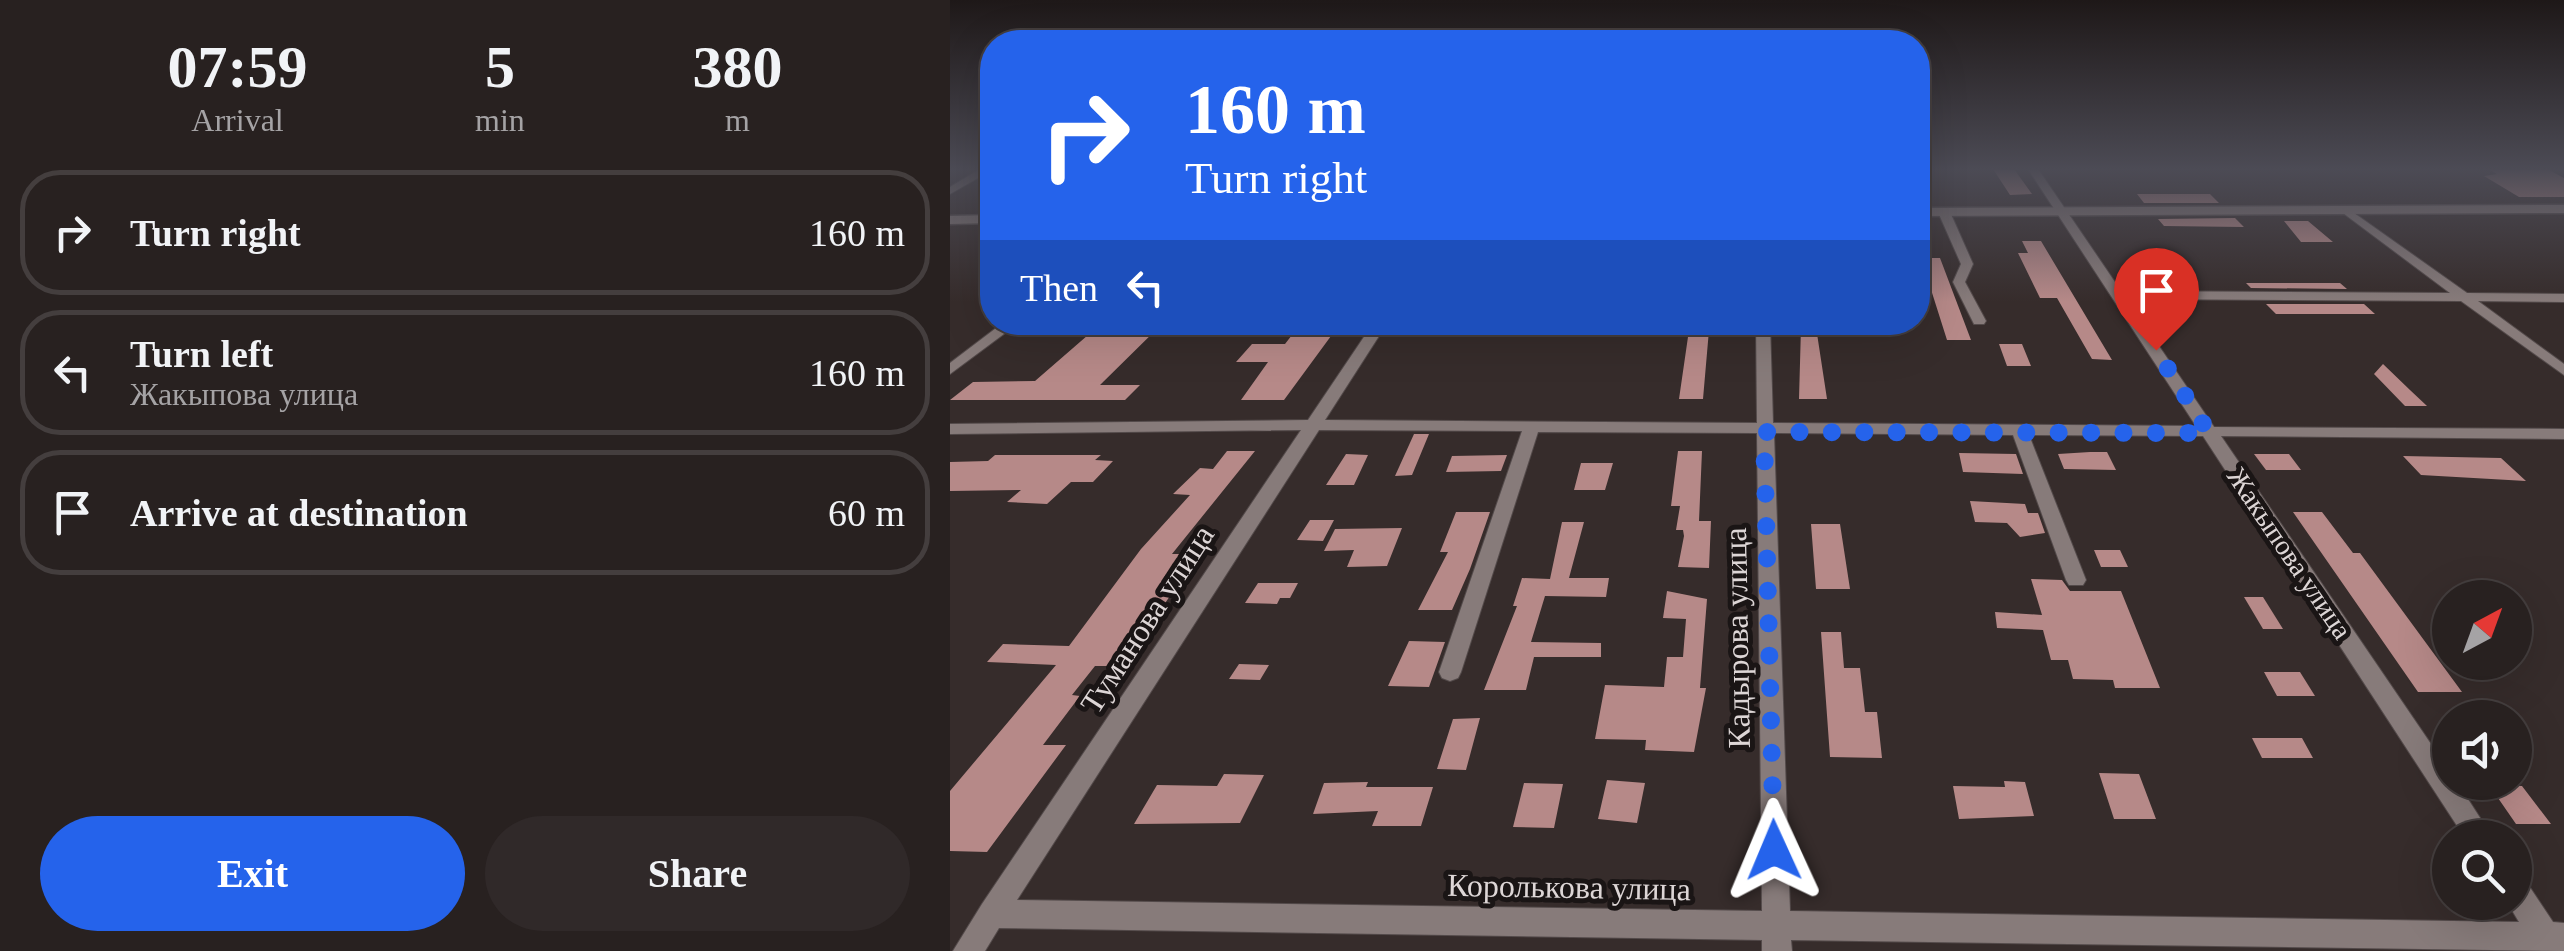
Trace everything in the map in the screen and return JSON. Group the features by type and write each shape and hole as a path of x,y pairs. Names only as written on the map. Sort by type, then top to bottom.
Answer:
{"street":[{"path":"1945,213 1966,264 1960,282 1980,321"},
{"name":"Жакыпова улица","path":"2067,213 2468,820"},
{"path":"2350,213 2564,371"},
{"path":"950,220 980,220"},
{"path":"2120,295 2564,298"},
{"path":"950,370 996,335"},
{"name":"Туманова улица","path":"968,951 1372,335"},
{"name":"Кадырова улица","path":"1763,335 1777,938"},
{"path":"950,429 1312,425 1764,432 2564,434"},
{"path":"1450,672 1530,428"},
{"path":"2020,432 2076,580"},
{"path":"2532,912 2555,942"},
{"name":"Королькова улица","path":"992,914 1777,938 2555,942"}],"building":[{"path":"2235,218 2244,227 2164,226 2158,219"},
{"path":"2284,221 2308,221 2333,242 2301,242"},
{"path":"2022,241 2041,241 2112,360 2092,359 2057,298 2040,298 2018,253 2028,253"},
{"path":"1930,258 1940,258 1971,340 1947,340 1930,286"},
{"path":"2246,283 2340,283 2347,289 2251,288"},
{"path":"2266,304 2364,304 2375,314 2276,314"},
{"path":"1088,335 1151,335 1100,385 1140,385 1125,400 950,400 973,382 1035,381"},
{"path":"1292,335 1331,336 1284,400 1241,400 1268,362 1236,362 1252,344 1285,344"},
{"path":"1688,335 1709,335 1703,399 1679,399"},
{"path":"1801,335 1817,335 1827,399 1799,399"},
{"path":"1999,344 2022,344 2031,366 2007,366"},
{"path":"2383,364 2427,406 2405,406 2374,374"},
{"path":"1414,434 1429,434 1412,475 1395,476"},
{"path":"1227,451 1255,451 1172,554 1184,554 1156,593 1172,593 1155,618 1161,618 1126,666 1095,666 1072,695 1080,696 1043,745 1066,745 987,852 950,851 950,791 1056,665 987,662 1003,644 1069,646 1141,549 1190,495 1173,494 1200,468 1213,469"},
{"path":"1678,451 1702,451 1699,521 1711,521 1709,568 1678,567 1684,536 1683,530 1676,530 1680,506 1671,506"},
{"path":"2107,452 2116,470 2064,469 2058,454"},
{"path":"1959,453 2016,454 2023,474 1963,472"},
{"path":"1346,454 1368,455 1354,485 1326,485"},
{"path":"2254,454 2289,454 2301,470 2266,470"},
{"path":"995,455 1101,455 1095,460 1113,461 1093,482 1071,482 1047,504 1007,502 1021,490 950,491 950,462 988,461"},
{"path":"1507,455 1501,471 1446,472 1452,456"},
{"path":"2403,456 2501,458 2526,481 2421,475"},
{"path":"1581,463 1613,463 1605,490 1574,490"},
{"path":"1970,501 2025,504 2028,513 2038,513 2045,533 2020,537 2007,523 1975,522"},
{"path":"1456,512 1490,512 1452,610 1418,610 1448,552 1440,552"},
{"path":"2293,512 2322,512 2353,553 2360,553 2432,651 2432,680 2453,680 2462,692 2418,692"},
{"path":"1310,520 1334,520 1323,541 1297,540"},
{"path":"1562,522 1584,522 1569,578 1609,578 1606,597 1545,596 1531,642 1601,643 1601,657 1534,657 1526,690 1484,690 1517,606 1513,606 1522,578 1550,579"},
{"path":"1811,524 1840,524 1850,589 1816,589"},
{"path":"1402,528 1387,566 1347,567 1354,550 1324,551 1335,529"},
{"path":"2094,550 2120,550 2128,567 2101,567"},
{"path":"2031,579 2062,580 2070,591 2121,591 2160,688 2115,688 2113,680 2073,679 2068,660 2051,660 2043,630 1997,628 1995,612 2042,615"},
{"path":"1258,583 1298,583 1290,598 1280,598 1277,604 1245,603"},
{"path":"1667,591 1707,599 1700,688 1706,688 1694,752 1645,750 1646,740 1595,739 1605,685 1664,687 1667,657 1683,657 1686,619 1663,618"},
{"path":"2244,597 2263,597 2283,629 2263,629"},
{"path":"1821,632 1841,632 1844,668 1860,668 1865,712 1877,712 1882,758 1830,757"},
{"path":"1409,641 1445,642 1429,687 1388,686"},
{"path":"1239,664 1269,665 1260,680 1229,679"},
{"path":"2264,672 2300,672 2315,696 2277,696"},
{"path":"1480,718 1466,770 1437,769 1453,719"},
{"path":"2252,738 2302,738 2313,758 2262,758"},
{"path":"2099,773 2139,774 2156,819 2114,819"},
{"path":"1224,774 1264,775 1240,823 1134,824 1157,785 1217,786"},
{"path":"1607,780 1645,783 1637,823 1598,819"},
{"path":"2004,781 2025,782 2034,816 1959,819 1953,786 2005,787"},
{"path":"1368,782 1366,787 1433,787 1421,826 1372,826 1378,811 1313,814 1324,783"},
{"path":"1524,783 1563,784 1554,828 1513,827"},
{"path":"2532,799 2551,824 2532,824 2532,820 2513,820 2499,800"}],"route":[{"path":"1774,850 1764,432 2209,433 2156,350"}]}
